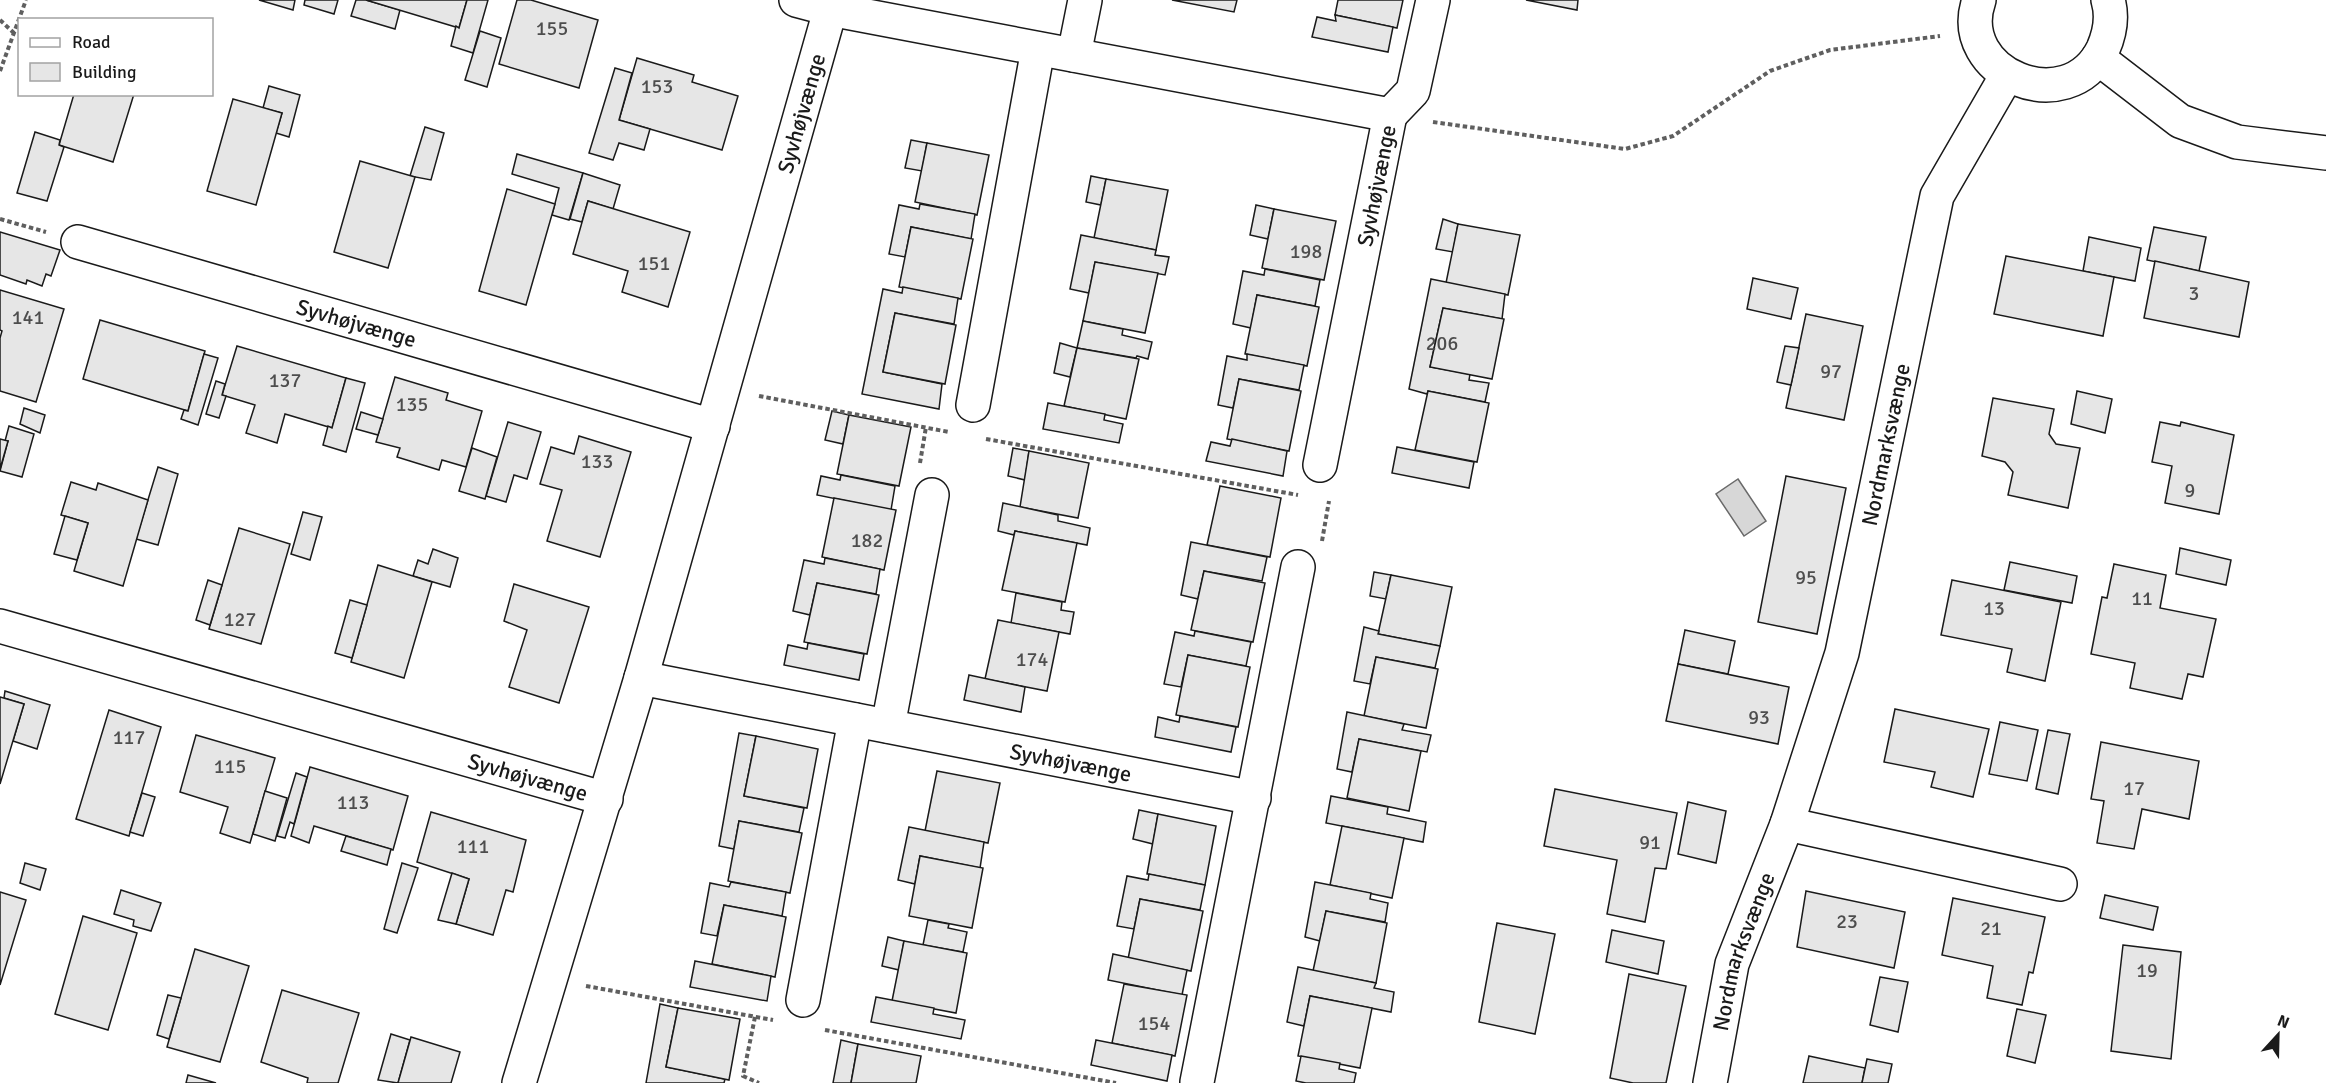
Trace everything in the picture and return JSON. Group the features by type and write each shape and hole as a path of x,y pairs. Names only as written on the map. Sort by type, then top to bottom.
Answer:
{"street":[{"name":"Syvhøjvænge","path":"796,0 831,5 1038,49 1390,115 1320,465"},
{"path":"1074,55 1085,0"},
{"path":"1390,115 1413,91 1433,0"},
{"path":"1978,16 1983,48 1993,63 2007,75 2026,84 2046,86 2066,82 2085,72 2098,58 2109,36 2111,12 2108,0"},
{"name":"Syvhøjvænge","path":"519,1083 606,800 831,5"},
{"path":"973,405 1038,49"},
{"path":"2098,58 2180,121 2237,142 2326,153"},
{"name":"Nordmarksvænge","path":"1710,1083 1732,964 1787,824 1842,653 1937,196 2007,75"},
{"name":"Syvhøjvænge","path":"78,242 713,426"},
{"path":"888,726 932,495"},
{"path":"1197,1082 1299,567"},
{"name":"Syvhøjvænge","path":"0,626 606,800"},
{"name":"Syvhøjvænge","path":"641,678 1254,798"},
{"path":"801,1017 855,720"},
{"path":"1787,824 2060,884"}],"path":[{"path":"19,18 26,0"},
{"path":"1390,115 1625,149 1673,136 1770,71 1830,50 1978,16"},
{"path":"0,20 14,33"},
{"path":"0,71 18,22"},
{"path":"0,219 78,242"},
{"path":"723,390 950,432 973,405"},
{"path":"984,439 1306,496"},
{"path":"1317,498 1329,501 1335,468 1320,465"},
{"path":"551,980 755,1017 801,1017 1116,1083"},
{"path":"755,1017 742,1076 759,1083"}],"shaded area":[{"path":"1738,479 1766,521 1744,536 1716,494"}],"building":[{"path":"259,0 295,0 293,10"},
{"path":"305,0 338,0 334,14 304,5"},
{"path":"356,0 366,0 400,10 395,29 351,16"},
{"path":"366,0 467,0 459,28"},
{"path":"467,0 488,0 473,53 451,46 456,26 459,28"},
{"path":"517,0 531,0 598,20 579,88 499,64"},
{"path":"1172,0 1237,0 1234,12"},
{"path":"1338,0 1403,0 1397,28 1335,15"},
{"path":"1526,0 1578,0 1577,10"},
{"path":"1335,15 1393,27 1388,52 1312,37 1317,17 1336,21"},
{"path":"480,31 501,38 487,87 465,80"},
{"path":"637,58 694,75 692,82 738,96 722,150 619,120"},
{"path":"615,68 632,73 619,120 650,129 644,150 619,143 613,160 589,153"},
{"path":"269,86 300,95 289,137 276,133 282,113 263,108"},
{"path":"73,96 133,96 113,162 59,145"},
{"path":"233,99 282,113 256,205 207,191"},
{"path":"425,127 444,133 431,180 410,176"},
{"path":"35,132 60,140 59,145 64,147 47,201 17,193"},
{"path":"911,140 927,143 922,171 905,168"},
{"path":"927,143 989,155 977,215 915,202"},
{"path":"517,154 583,173 569,220 552,215 559,188 512,174"},
{"path":"360,161 415,177 388,268 334,252"},
{"path":"583,173 620,185 613,209 588,201 582,222 570,219"},
{"path":"1091,176 1106,179 1101,205 1086,202"},
{"path":"1106,179 1168,190 1156,250 1094,238"},
{"path":"507,189 555,204 526,305 479,291"},
{"path":"588,201 690,232 668,307 622,292 628,271 573,254"},
{"path":"920,204 975,214 971,239 911,227 905,257 889,254 899,205 919,209"},
{"path":"1256,205 1274,209 1268,239 1250,235"},
{"path":"1274,209 1336,221 1324,280 1262,268"},
{"path":"1443,219 1458,224 1453,252 1436,249"},
{"path":"1458,224 1520,235 1508,295 1446,283"},
{"path":"911,227 973,239 961,299 899,287"},
{"path":"2154,227 2206,237 2199,271 2147,260"},
{"path":"0,232 60,250 51,276 46,274 42,286 27,280 26,284 0,275"},
{"path":"1081,235 1156,250 1155,255 1169,257 1165,275 1095,262 1089,293 1070,289"},
{"path":"2089,237 2141,248 2135,281 2083,271"},
{"path":"2006,256 2114,277 2103,336 1994,314"},
{"path":"2155,261 2249,282 2239,337 2144,318"},
{"path":"1095,262 1158,273 1145,333 1083,321"},
{"path":"1265,269 1320,280 1315,306 1257,295 1251,328 1233,324 1243,271 1264,275"},
{"path":"1753,278 1798,288 1791,319 1747,309"},
{"path":"1431,279 1505,294 1502,319 1443,308 1430,367 1470,374 1469,380 1489,383 1485,402 1428,391 1427,394 1409,389"},
{"path":"903,287 958,298 954,324 895,313 883,372 942,384 939,409 862,394 883,289 902,293"},
{"path":"0,290 64,309 36,402 0,391 2,331 0,330"},
{"path":"1257,295 1319,307 1307,366 1245,354"},
{"path":"1443,308 1504,319 1492,379 1430,367"},
{"path":"895,313 956,325 945,384 883,372"},
{"path":"1806,314 1863,326 1844,420 1786,408"},
{"path":"100,320 205,351 188,411 83,379"},
{"path":"1083,321 1123,329 1122,335 1152,342 1148,359 1077,348"},
{"path":"1060,343 1077,348 1070,377 1054,373"},
{"path":"237,346 346,378 332,428 285,414 277,443 246,433 255,405 222,395"},
{"path":"1785,346 1799,348 1791,385 1777,382"},
{"path":"1077,348 1139,359 1126,419 1064,406"},
{"path":"204,354 218,358 198,425 181,419 184,410 188,411"},
{"path":"1247,354 1304,365 1299,390 1239,379 1233,408 1218,405 1227,356 1247,360"},
{"path":"395,377 448,393 446,400 482,411 466,467 442,460 439,470 397,457 400,448 376,442"},
{"path":"346,378 365,383 346,452 323,445 328,426 332,428"},
{"path":"1239,379 1301,391 1289,451 1227,439"},
{"path":"216,381 225,384 222,395 226,396 219,418 206,414"},
{"path":"1428,391 1489,403 1477,462 1415,450"},
{"path":"2077,391 2112,399 2105,433 2071,424"},
{"path":"1993,398 2054,409 2049,434 2056,444 2080,448 2068,508 2008,495 2013,472 2005,462 1982,456"},
{"path":"1048,403 1105,414 1104,420 1123,424 1119,443 1043,429"},
{"path":"24,408 45,415 40,433 20,424"},
{"path":"832,411 849,415 843,444 825,440"},
{"path":"361,412 383,419 378,435 356,429"},
{"path":"849,415 911,427 899,486 837,474"},
{"path":"508,422 541,432 527,479 514,475 506,502 486,496"},
{"path":"2160,422 2180,426 2181,422 2234,435 2219,514 2165,503 2172,466 2152,462"},
{"path":"9,426 34,434 22,477 0,471 8,441 5,441"},
{"path":"579,436 631,452 600,557 547,541 562,490 540,484 551,447 574,454"},
{"path":"0,439 8,441 0,469"},
{"path":"1232,439 1287,451 1283,476 1206,461 1211,442 1230,446"},
{"path":"1397,447 1474,462 1469,488 1392,473"},
{"path":"472,448 497,457 485,499 459,491"},
{"path":"1013,448 1029,451 1025,480 1008,476"},
{"path":"1029,451 1089,463 1078,518 1020,507"},
{"path":"158,467 178,474 158,545 136,539"},
{"path":"841,475 895,486 891,510 817,495 821,476 840,480"},
{"path":"1786,476 1846,488 1817,634 1758,622"},
{"path":"71,482 96,490 98,483 148,500 123,586 74,571 88,523 61,515"},
{"path":"1220,486 1281,498 1270,557 1207,545"},
{"path":"834,498 896,510 884,570 822,557"},
{"path":"1003,503 1058,515 1058,521 1090,528 1087,545 1015,531 1014,535 998,531"},
{"path":"303,512 322,517 310,560 291,554"},
{"path":"65,516 88,523 77,560 54,554"},
{"path":"239,528 290,544 261,644 209,629"},
{"path":"1015,531 1077,543 1065,602 1002,590"},
{"path":"1191,542 1267,557 1262,581 1204,571 1198,599 1181,595"},
{"path":"2180,548 2231,560 2226,585 2176,574"},
{"path":"433,549 458,558 450,587 413,576 418,560 428,564"},
{"path":"825,558 880,569 876,594 817,583 810,615 793,611 804,560 824,564"},
{"path":"2010,562 2077,576 2072,603 2004,590"},
{"path":"2114,564 2166,575 2160,608 2216,619 2203,677 2188,674 2182,699 2130,688 2135,663 2091,654 2102,597 2107,598"},
{"path":"378,565 432,582 404,678 351,662"},
{"path":"1204,571 1265,583 1253,642 1191,630"},
{"path":"1374,572 1391,575 1386,599 1370,596"},
{"path":"1391,575 1452,587 1440,646 1378,634"},
{"path":"208,580 222,585 210,625 196,620"},
{"path":"1952,580 2061,602 2045,681 2007,672 2012,649 1941,635"},
{"path":"817,583 879,595 867,654 804,642"},
{"path":"514,584 589,607 559,703 509,687 527,630 504,621"},
{"path":"1016,593 1062,602 1061,610 1074,612 1070,634 1011,623"},
{"path":"350,600 367,605 352,658 335,653"},
{"path":"998,620 1059,632 1047,691 985,679"},
{"path":"1364,627 1379,631 1378,634 1440,646 1435,668 1376,657 1370,684 1354,681"},
{"path":"1685,630 1735,641 1728,674 1678,664"},
{"path":"1195,631 1251,642 1246,666 1188,655 1181,687 1164,684 1175,632 1194,636"},
{"path":"808,643 864,654 859,680 784,665 788,645 807,649"},
{"path":"1188,655 1250,667 1238,727 1176,715"},
{"path":"1376,657 1438,669 1426,728 1364,716"},
{"path":"1678,664 1789,687 1778,744 1666,721"},
{"path":"969,675 1025,687 1021,712 964,700"},
{"path":"5,691 50,705 37,749 13,741 24,704 4,698"},
{"path":"0,697 24,704 0,784"},
{"path":"1895,709 1989,729 1973,797 1931,787 1935,772 1884,762"},
{"path":"109,710 161,727 129,836 76,819"},
{"path":"1347,712 1404,724 1402,730 1431,735 1427,752 1359,739 1352,772 1337,769"},
{"path":"1180,716 1236,727 1231,752 1155,737 1158,717 1179,722"},
{"path":"2000,722 2038,730 2027,781 1989,774"},
{"path":"2048,730 2070,734 2058,794 2036,789"},
{"path":"739,733 756,736 744,796 804,808 799,832 739,821 734,849 719,846"},
{"path":"196,735 275,758 250,843 220,833 228,807 180,792"},
{"path":"756,736 818,749 807,808 744,796"},
{"path":"1359,739 1421,751 1409,811 1347,798"},
{"path":"2101,742 2199,761 2189,819 2142,809 2134,849 2097,843 2104,801 2091,799"},
{"path":"310,767 408,796 393,850 314,826 309,843 291,836"},
{"path":"937,771 1000,783 988,843 925,831"},
{"path":"296,773 307,777 294,824 290,822 285,838 277,836"},
{"path":"1555,789 1677,813 1666,869 1655,868 1645,922 1607,914 1617,860 1544,846"},
{"path":"265,791 287,798 275,841 253,834"},
{"path":"142,793 155,797 143,836 130,832"},
{"path":"1331,796 1388,807 1387,814 1426,822 1423,842 1326,823"},
{"path":"1688,802 1726,811 1716,863 1678,854"},
{"path":"1139,810 1158,814 1153,844 1133,839"},
{"path":"431,812 526,840 513,892 506,890 493,935 456,924 469,879 417,862"},
{"path":"1158,814 1216,826 1205,885 1147,874"},
{"path":"739,821 802,833 790,893 728,881"},
{"path":"1342,826 1404,838 1392,898 1330,885"},
{"path":"909,827 984,842 980,868 920,856 915,884 898,880"},
{"path":"346,836 391,849 387,865 341,851"},
{"path":"920,856 983,868 972,928 909,916"},
{"path":"25,863 46,869 40,890 20,883"},
{"path":"402,863 418,868 397,933 384,929"},
{"path":"452,873 469,879 456,924 438,920"},
{"path":"1149,874 1205,885 1200,910 1140,899 1134,929 1117,926 1127,876 1148,880"},
{"path":"731,882 786,892 782,916 724,905 717,936 701,933 710,883 729,887"},
{"path":"1315,882 1371,893 1370,899 1388,903 1385,922 1326,911 1320,941 1305,937"},
{"path":"121,890 161,903 151,931 133,926 134,920 114,914"},
{"path":"1806,891 1905,912 1894,968 1797,947"},
{"path":"0,892 26,900 0,985"},
{"path":"2105,895 2158,907 2153,930 2100,918"},
{"path":"1953,898 2045,917 2033,973 2029,972 2022,1005 1987,998 1993,966 1942,955"},
{"path":"1140,899 1203,911 1191,971 1128,959"},
{"path":"724,905 786,917 775,977 712,964"},
{"path":"1326,911 1387,923 1376,983 1313,971"},
{"path":"83,916 137,933 108,1030 55,1014"},
{"path":"928,920 949,924 948,928 967,932 963,952 923,945"},
{"path":"1497,923 1555,934 1535,1034 1479,1022"},
{"path":"1612,930 1664,941 1658,974 1606,962"},
{"path":"888,937 904,941 899,970 882,966"},
{"path":"904,941 967,953 956,1013 892,1001"},
{"path":"2123,945 2181,952 2171,1059 2111,1051"},
{"path":"195,949 249,966 220,1062 167,1047"},
{"path":"1113,954 1187,970 1182,995 1108,980"},
{"path":"695,961 771,976 767,1001 690,987"},
{"path":"1298,967 1376,983 1374,988 1394,992 1391,1012 1310,996 1304,1026 1287,1022"},
{"path":"1629,974 1686,986 1666,1083 1633,1083 1610,1078"},
{"path":"1880,977 1908,982 1898,1032 1870,1025"},
{"path":"1124,984 1187,995 1175,1056 1112,1043"},
{"path":"282,990 359,1013 338,1083 307,1083 308,1078 261,1062"},
{"path":"168,995 181,998 169,1039 157,1035"},
{"path":"1310,996 1372,1008 1360,1068 1298,1056"},
{"path":"876,997 934,1008 933,1014 965,1020 961,1039 871,1022"},
{"path":"660,1004 678,1008 666,1067 725,1079 724,1083 646,1083"},
{"path":"678,1008 740,1019 729,1080 666,1067"},
{"path":"2017,1009 2046,1015 2035,1063 2007,1056"},
{"path":"391,1034 410,1040 398,1083 378,1080"},
{"path":"411,1037 460,1052 451,1083 398,1083"},
{"path":"841,1040 858,1044 851,1083 833,1083"},
{"path":"1096,1040 1172,1055 1167,1081 1091,1065"},
{"path":"858,1044 921,1056 916,1083 851,1083"},
{"path":"1301,1056 1340,1063 1339,1069 1356,1073 1354,1083 1296,1081"},
{"path":"1809,1056 1865,1068 1862,1083 1803,1083"},
{"path":"1867,1059 1892,1064 1888,1083 1862,1083"},
{"path":"188,1075 216,1083 186,1083"}]}
